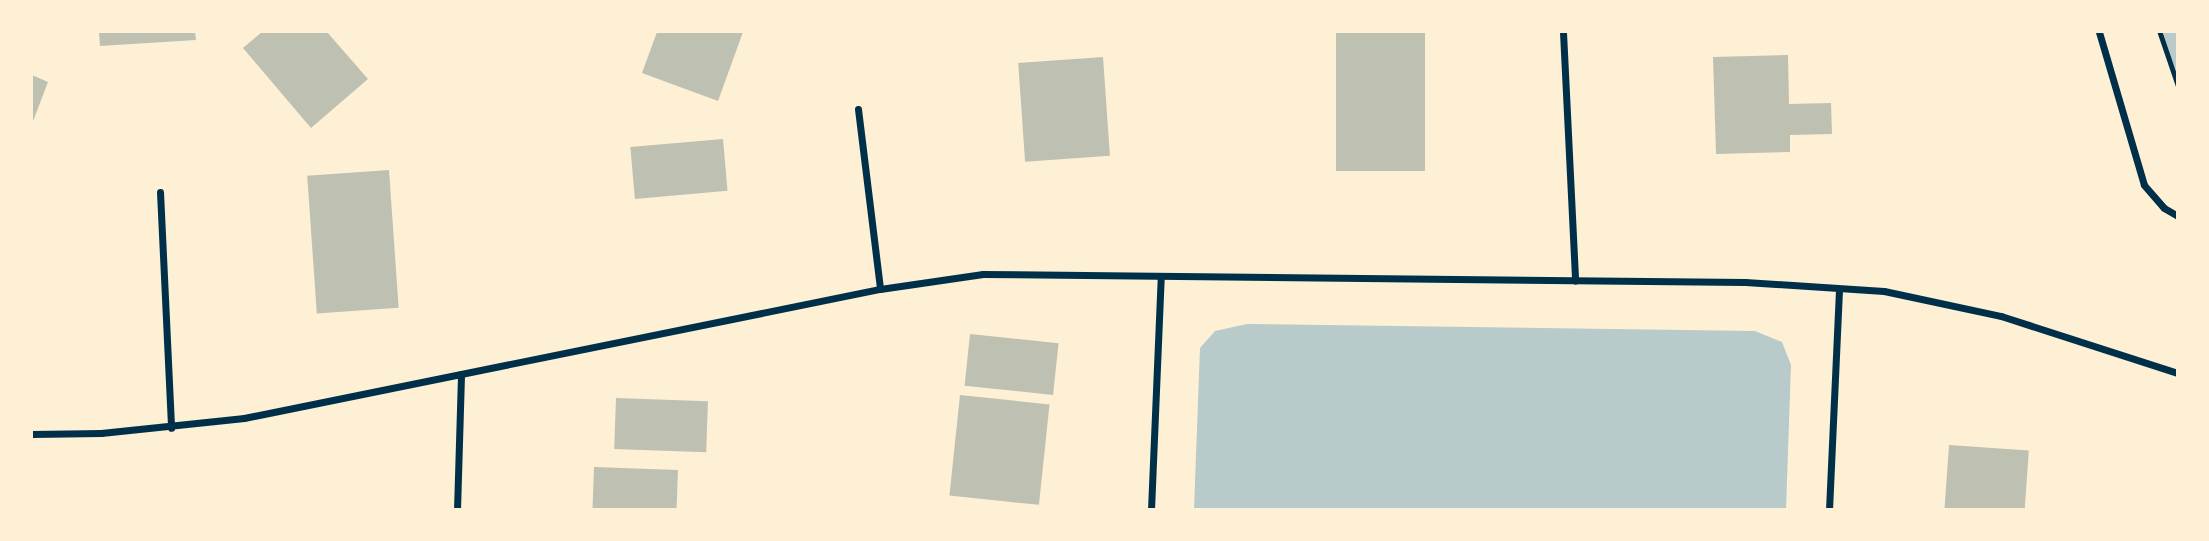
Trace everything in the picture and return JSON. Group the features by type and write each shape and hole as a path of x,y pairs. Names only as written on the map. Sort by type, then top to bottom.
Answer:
{"street":[{"path":"1563,32 1575,281"},
{"path":"2099,32 2144,185 2164,208 2178,216"},
{"path":"858,109 880,289"},
{"path":"160,192 172,428"},
{"path":"32,434 172,428 244,418 880,289 983,274 1745,282 1884,291 2001,316 2178,373"},
{"path":"1151,509 1161,276"},
{"path":"1829,509 1839,289"},
{"path":"457,509 461,374"}],"path":[{"path":"2160,32 2178,85"}],"shaded area":[{"path":"2163,32 2177,32 2177,72 2171,58"},
{"path":"1247,324 1755,331 1782,342 1791,365 1786,509 1194,509 1200,348 1215,331"}],"building":[{"path":"99,32 195,32 196,40 100,46"},
{"path":"262,32 327,32 368,79 311,128 243,48"},
{"path":"657,32 743,32 718,101 642,73"},
{"path":"1336,32 1425,32 1425,171 1336,171"},
{"path":"1788,55 1789,104 1831,103 1832,134 1790,135 1790,152 1716,154 1713,57"},
{"path":"1103,57 1110,156 1025,162 1018,63"},
{"path":"32,75 48,82 32,124"},
{"path":"723,139 728,191 635,199 630,147"},
{"path":"389,170 399,308 317,313 307,176"},
{"path":"970,334 1059,343 1053,395 965,386"},
{"path":"960,395 1050,404 1039,505 949,495"},
{"path":"616,398 708,401 706,452 614,449"},
{"path":"1949,445 2029,451 2025,510 1944,510"},
{"path":"594,467 678,470 677,510 592,510"}]}
